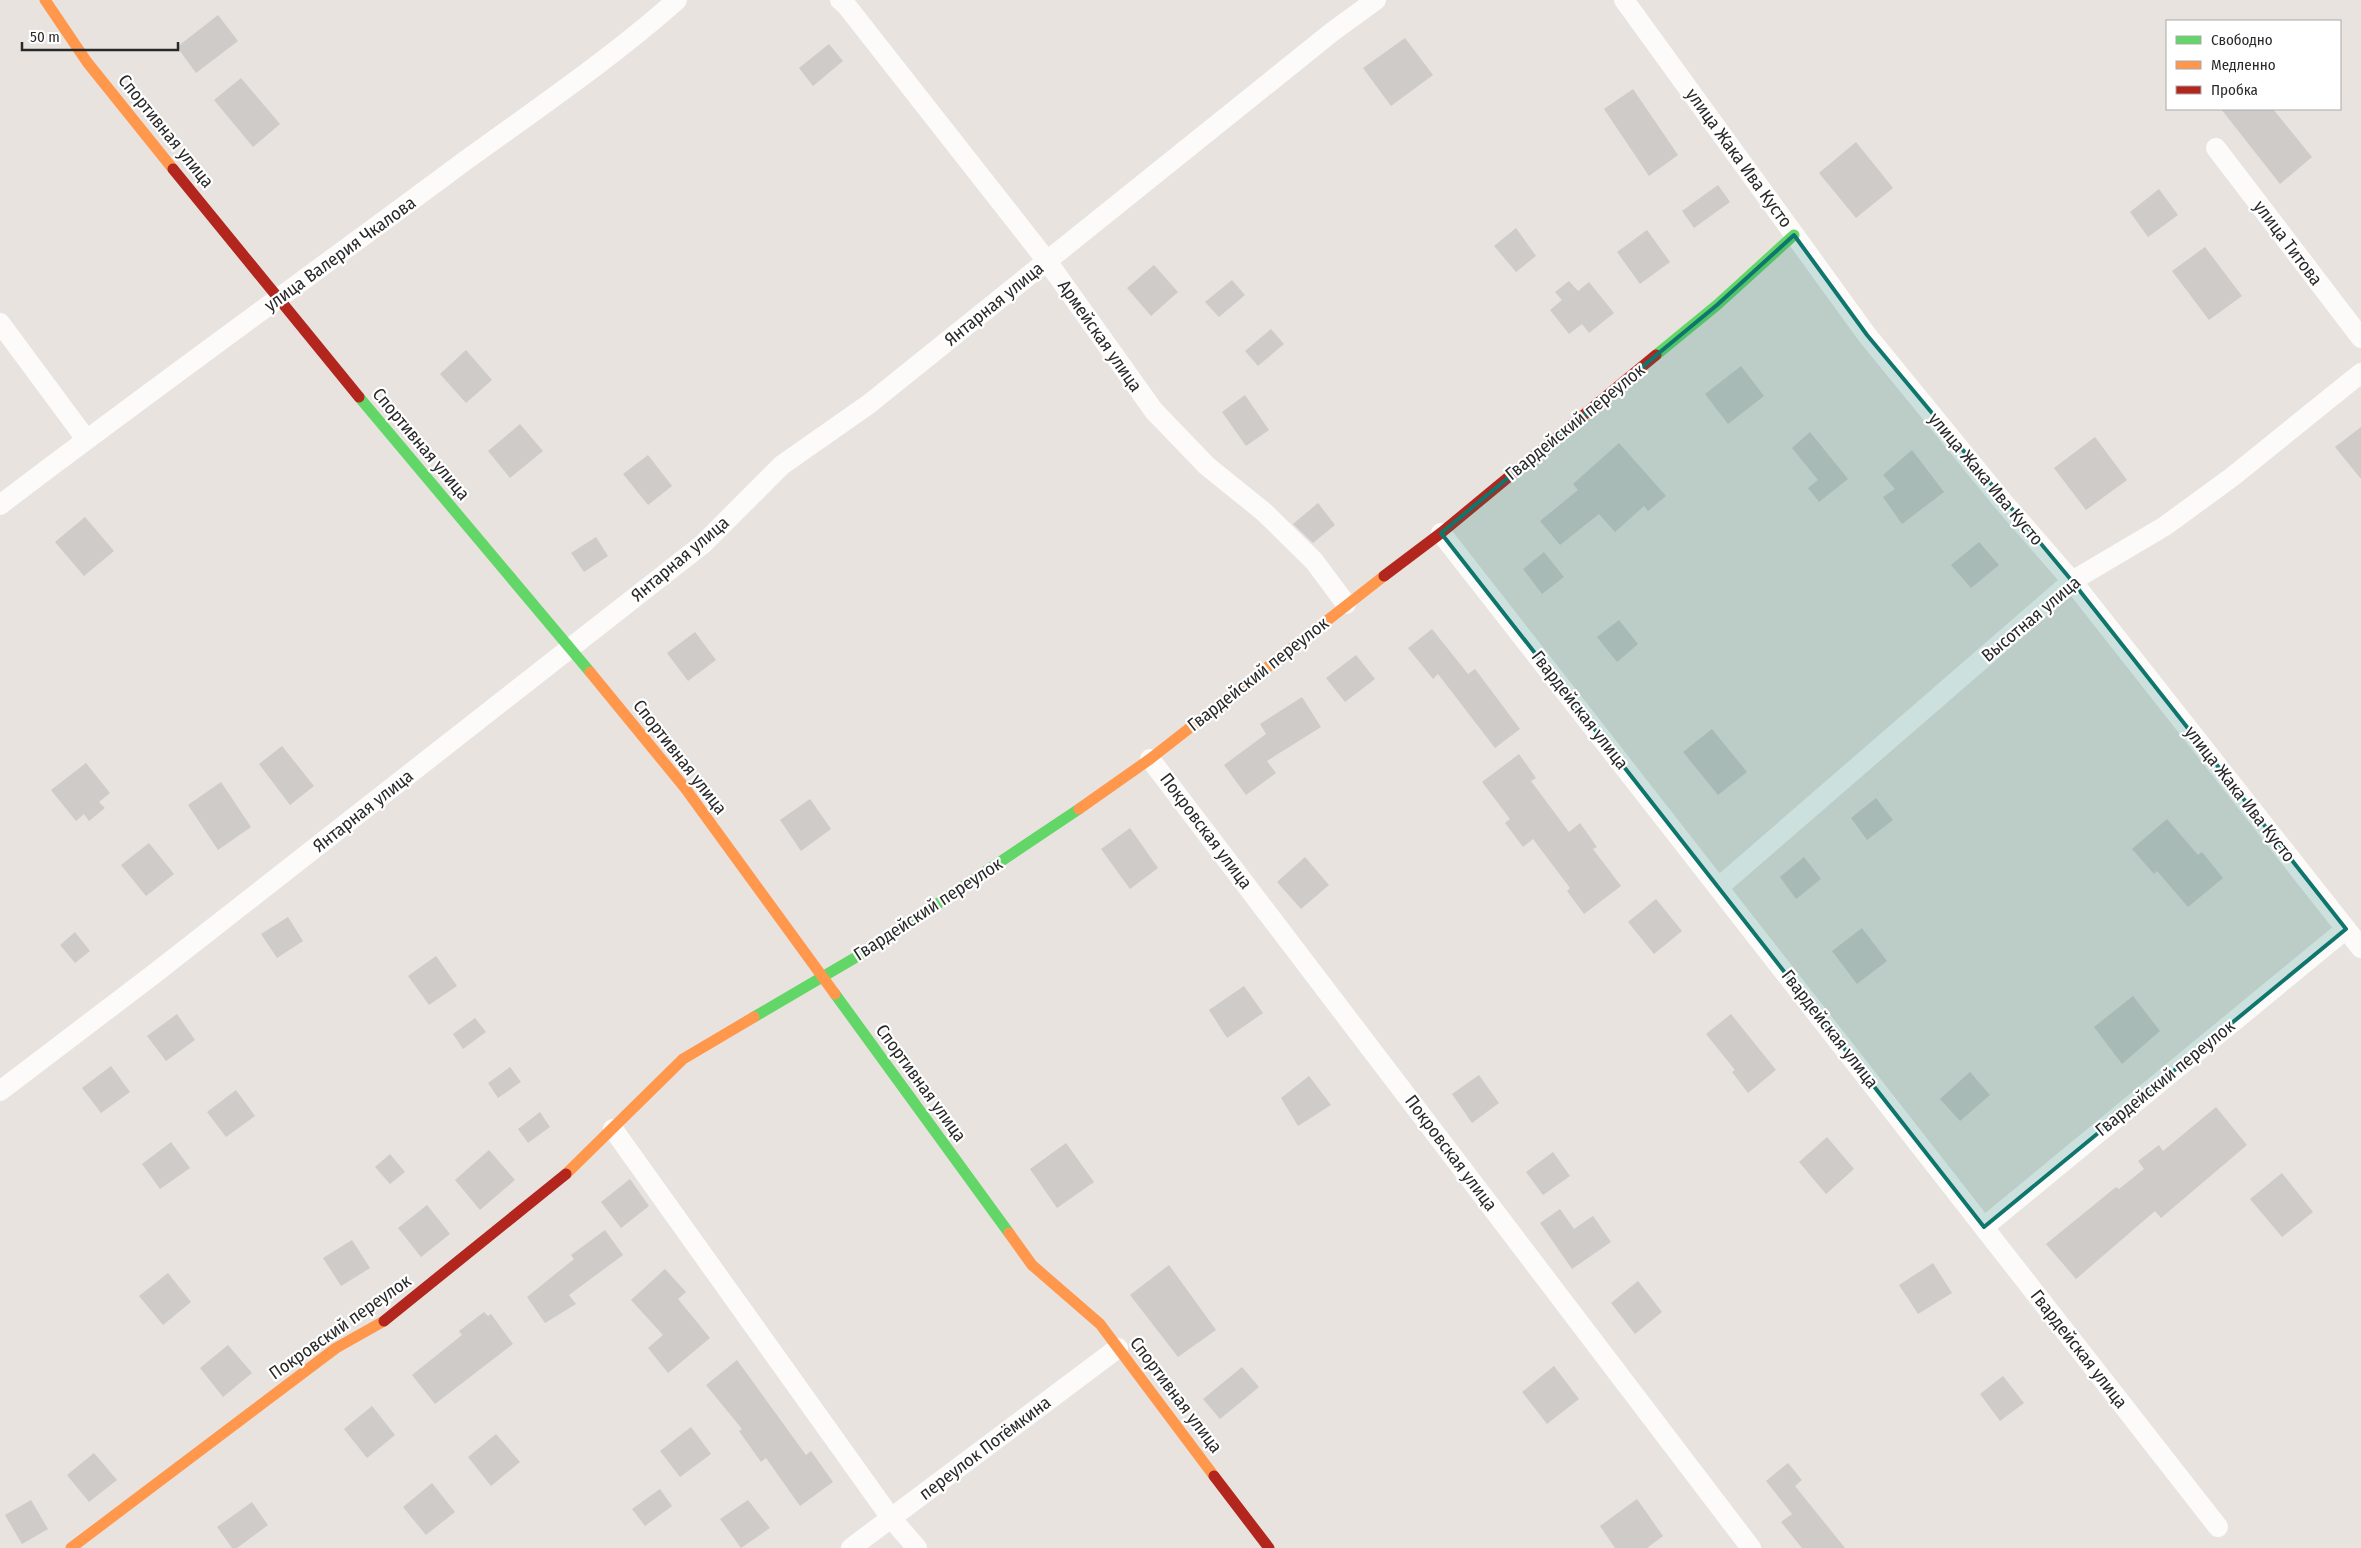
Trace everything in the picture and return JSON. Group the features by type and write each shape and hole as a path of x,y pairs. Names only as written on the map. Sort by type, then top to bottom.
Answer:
{"street":[{"name":"Спортивная улица","path":"44,0 87,62 405,453 571,649 684,788 1032,1265 1100,1324 1269,1548"},
{"name":"улица Валерия Чкалова","path":"0,505 86,439 626,43 678,0"},
{"name":"Армейская улица","path":"840,0 846,4 1047,261 1154,411 1207,466 1264,512 1314,561 1346,604"},
{"name":"Янтарная улица","path":"0,1091 154,974 704,544 782,465 869,404 1325,38 1376,0"},
{"name":"улица Жака Ива Кусто","path":"1624,0 1866,335 2005,504 2072,581 2361,948"},
{"name":"улица Титова","path":"2216,148 2361,338"},
{"name":"Гвардейский переулок","path":"683,1059 870,949 1050,829 1150,759 1346,604 1441,533 1717,305 1794,235"},
{"path":"0,323 86,439"},
{"name":"Высотная улица","path":"1719,887 2072,581 2165,526 2232,477 2361,373"},
{"name":"Гвардейская улица","path":"1441,533 2218,1527"},
{"name":"Покровская улица","path":"1150,759 1751,1548"},
{"name":"Гвардейский переулок","path":"1984,1227 2346,929"},
{"name":"Покровский переулок","path":"71,1548 336,1348 388,1319 574,1168 683,1059"},
{"path":"613,1129 891,1518 916,1548"},
{"name":"переулок Потёмкина","path":"851,1548 1118,1348"}],"highlighted area":[{"path":"1794,235 1867,335 2072,581 2346,929 1984,1227 1441,533 1717,305"}],"building":[{"path":"218,15 238,41 196,73 177,47"},
{"path":"1405,38 1433,75 1391,106 1363,68"},
{"path":"829,44 843,61 813,86 799,68"},
{"path":"241,78 280,124 253,147 214,100"},
{"path":"1633,89 1678,155 1649,176 1604,109"},
{"path":"2222,110 2274,110 2312,157 2280,184"},
{"path":"1856,142 1893,188 1856,218 1819,173"},
{"path":"1718,185 1730,202 1694,228 1682,211"},
{"path":"2159,189 2178,215 2148,237 2130,212"},
{"path":"1516,228 1536,256 1516,272 1494,246"},
{"path":"1647,230 1670,262 1640,284 1617,252"},
{"path":"2205,247 2242,296 2209,320 2172,271"},
{"path":"1154,265 1178,292 1151,316 1127,288"},
{"path":"1232,280 1245,295 1219,317 1205,302"},
{"path":"1569,281 1578,291 1589,282 1614,313 1589,333 1582,324 1569,334 1550,310 1562,300 1555,292"},
{"path":"1271,329 1284,344 1258,366 1245,351"},
{"path":"466,350 492,380 466,403 440,374"},
{"path":"1741,366 1764,396 1728,424 1705,394"},
{"path":"1245,395 1269,430 1246,446 1222,412"},
{"path":"520,424 543,451 510,478 488,451"},
{"path":"2361,427 2361,479 2335,447"},
{"path":"1810,432 1848,479 1819,502 1808,488 1818,480 1792,448"},
{"path":"2095,437 2127,480 2086,510 2054,468"},
{"path":"1619,443 1666,496 1648,511 1644,506 1615,532 1599,514 1560,545 1540,521 1578,490 1573,484"},
{"path":"1912,450 1944,492 1902,524 1883,497 1895,489 1883,475"},
{"path":"648,455 672,486 648,505 623,474"},
{"path":"1318,503 1335,525 1313,543 1293,524"},
{"path":"85,517 114,551 84,576 55,542"},
{"path":"596,537 608,556 584,572 571,553"},
{"path":"1979,542 1999,565 1971,588 1951,565"},
{"path":"1544,552 1564,577 1542,594 1523,569"},
{"path":"1619,620 1638,644 1617,662 1597,637"},
{"path":"1432,629 1468,674 1475,669 1520,729 1495,748 1438,674 1433,679 1408,648"},
{"path":"695,632 716,660 688,681 667,653"},
{"path":"1356,655 1375,679 1345,702 1326,678"},
{"path":"1302,697 1321,727 1267,761 1276,773 1246,795 1224,765 1266,734 1260,724"},
{"path":"1712,729 1747,772 1718,795 1683,752"},
{"path":"282,746 314,786 290,805 259,764"},
{"path":"1519,754 1536,778 1531,781 1569,832 1580,823 1597,847 1593,849 1621,886 1584,914 1567,891 1570,888 1533,839 1523,847 1505,823 1510,819 1482,782"},
{"path":"86,763 110,793 99,802 105,808 89,821 84,814 76,821 51,790"},
{"path":"221,782 251,827 218,850 188,805"},
{"path":"1876,798 1893,820 1867,840 1851,818"},
{"path":"810,799 831,829 801,851 780,820"},
{"path":"2167,819 2198,855 2202,852 2223,878 2188,907 2157,871 2154,874 2132,849"},
{"path":"1130,828 1158,868 1130,889 1101,849"},
{"path":"149,843 174,874 146,896 121,865"},
{"path":"1305,857 1329,885 1301,909 1277,882"},
{"path":"1804,857 1821,879 1796,899 1780,877"},
{"path":"1656,899 1682,931 1654,954 1628,922"},
{"path":"288,917 303,941 277,958 261,934"},
{"path":"1862,928 1887,961 1857,984 1832,951"},
{"path":"75,932 90,951 75,963 60,945"},
{"path":"436,956 457,986 429,1005 408,976"},
{"path":"1244,986 1263,1013 1227,1038 1209,1010"},
{"path":"2133,996 2160,1031 2122,1064 2094,1027"},
{"path":"177,1014 195,1040 166,1061 147,1036"},
{"path":"1731,1014 1776,1070 1748,1093 1732,1072 1735,1070 1706,1034"},
{"path":"475,1018 486,1032 463,1049 453,1034"},
{"path":"111,1066 130,1092 101,1113 82,1088"},
{"path":"510,1067 521,1082 498,1098 488,1083"},
{"path":"1970,1072 1990,1095 1960,1121 1940,1099"},
{"path":"1479,1075 1499,1103 1472,1123 1452,1094"},
{"path":"1309,1076 1331,1105 1298,1126 1281,1098"},
{"path":"236,1090 255,1116 226,1137 207,1112"},
{"path":"2216,1107 2247,1145 2161,1218 2155,1211 2076,1279 2046,1244 2116,1187 2119,1189 2144,1169 2138,1161 2159,1145 2163,1151"},
{"path":"540,1112 550,1127 528,1143 518,1129"},
{"path":"1827,1137 1854,1169 1826,1194 1799,1162"},
{"path":"171,1142 190,1168 160,1189 142,1164"},
{"path":"1066,1143 1094,1182 1057,1208 1030,1169"},
{"path":"489,1150 515,1180 480,1210 455,1180"},
{"path":"1553,1152 1570,1176 1543,1195 1526,1172"},
{"path":"390,1154 405,1172 390,1184 375,1167"},
{"path":"2282,1173 2313,1212 2282,1237 2250,1199"},
{"path":"630,1179 649,1206 621,1228 601,1202"},
{"path":"427,1205 450,1234 421,1257 398,1228"},
{"path":"1560,1209 1574,1229 1593,1216 1611,1242 1572,1269 1540,1223"},
{"path":"605,1230 623,1255 569,1295 576,1304 545,1323 527,1297 574,1259 571,1255"},
{"path":"352,1240 370,1268 341,1286 323,1258"},
{"path":"1933,1263 1952,1293 1918,1314 1899,1285"},
{"path":"1169,1265 1216,1330 1178,1357 1130,1295"},
{"path":"665,1269 686,1292 678,1299 710,1338 668,1373 648,1348 663,1335 631,1300"},
{"path":"168,1273 191,1302 163,1325 139,1296"},
{"path":"1638,1281 1662,1312 1635,1334 1611,1303"},
{"path":"484,1312 488,1316 491,1314 513,1344 435,1404 412,1375 462,1335 459,1331"},
{"path":"228,1345 252,1373 223,1397 200,1368"},
{"path":"737,1360 806,1455 811,1451 833,1482 800,1506 766,1458 761,1462 739,1431 742,1429 706,1385"},
{"path":"1554,1366 1579,1399 1547,1424 1522,1392"},
{"path":"1242,1367 1259,1387 1220,1419 1203,1399"},
{"path":"2003,1376 2024,1403 2000,1421 1980,1394"},
{"path":"372,1406 395,1435 367,1458 344,1429"},
{"path":"691,1427 711,1454 680,1477 660,1451"},
{"path":"496,1434 520,1462 491,1486 468,1457"},
{"path":"94,1453 117,1480 89,1502 67,1475"},
{"path":"1788,1463 1802,1480 1795,1486 1845,1548 1802,1548 1781,1522 1792,1514 1766,1481"},
{"path":"432,1483 455,1512 426,1535 403,1507"},
{"path":"660,1489 672,1506 645,1526 632,1509"},
{"path":"1637,1499 1663,1536 1647,1548 1615,1548 1600,1526"},
{"path":"31,1500 48,1529 22,1544 5,1515"},
{"path":"748,1500 770,1528 741,1548 720,1519"},
{"path":"252,1502 268,1525 237,1548 232,1548 217,1527"}],"traffic: fast":[{"path":"1656,355 1717,305 1794,235"},
{"path":"359,397 590,672"},
{"path":"754,1017 870,949 1079,809"},
{"path":"835,994 1009,1233"}],"traffic: slow":[{"path":"45,0 87,62 173,169"},
{"path":"1079,809 1150,759 1384,576"},
{"path":"590,672 685,788 835,994"},
{"path":"566,1174 683,1059 754,1017"},
{"path":"1009,1233 1032,1265 1100,1324 1214,1476"},
{"path":"71,1548 336,1348 384,1321"}],"traffic: jam":[{"path":"173,169 359,397"},
{"path":"1384,576 1441,533 1656,355"},
{"path":"384,1321 566,1174"},
{"path":"1214,1476 1269,1548"}]}
